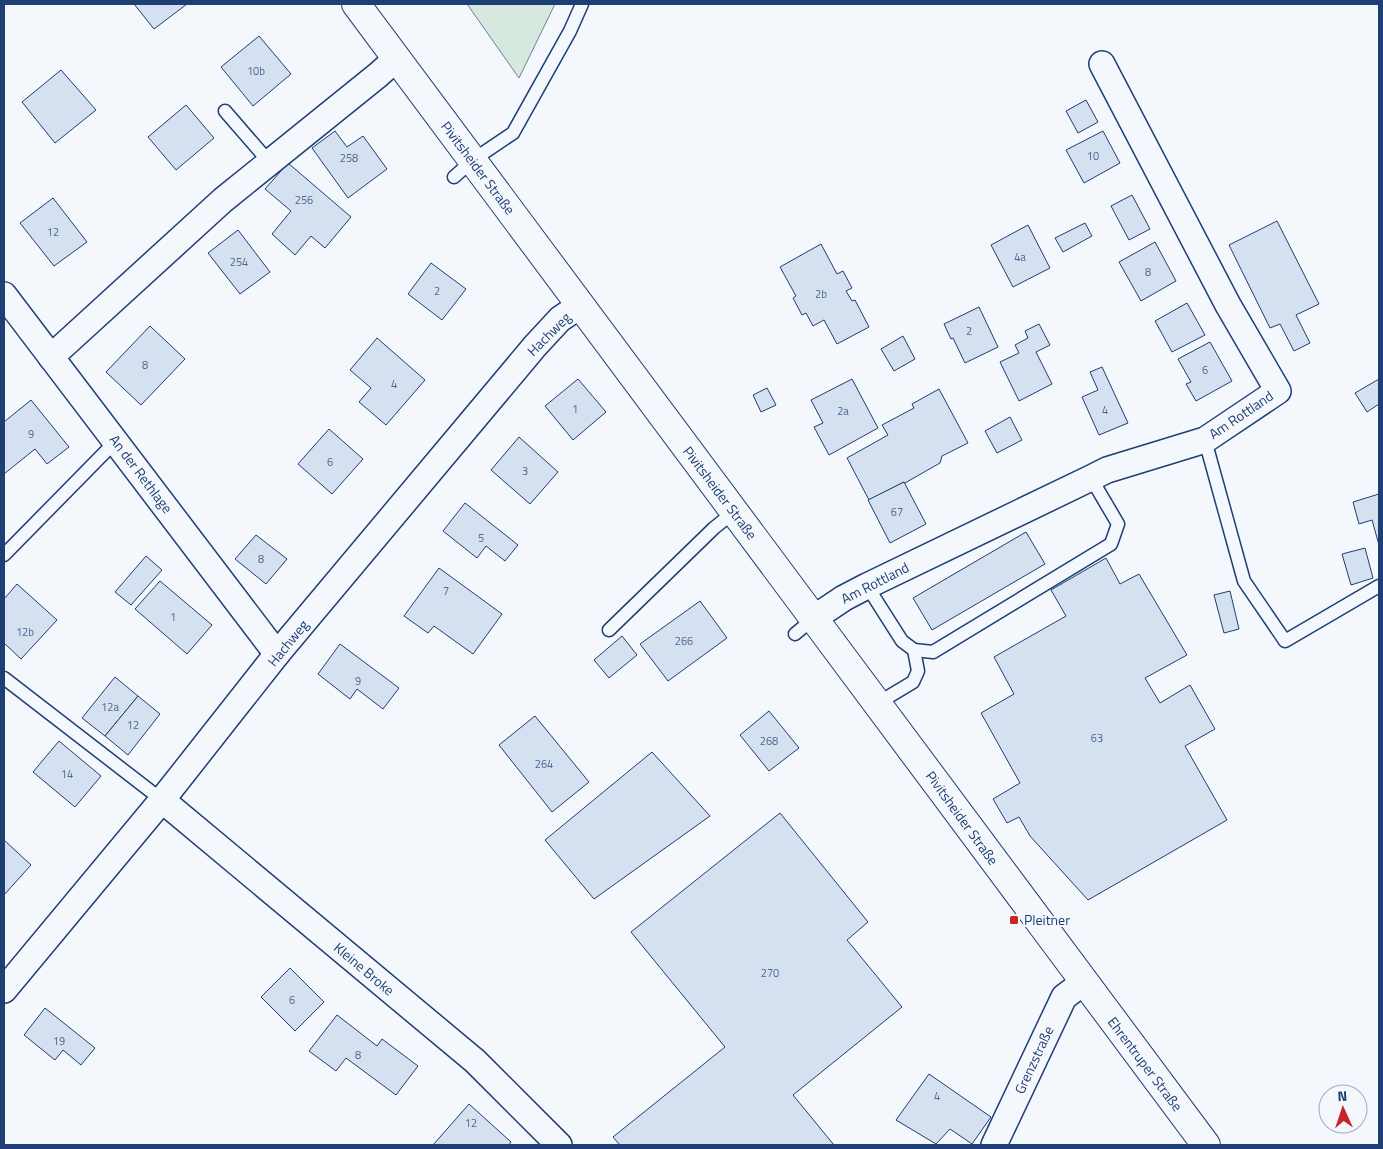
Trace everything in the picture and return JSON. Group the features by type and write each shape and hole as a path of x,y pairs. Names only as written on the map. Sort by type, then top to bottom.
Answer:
{"main road":[{"name":"Pivitsheider Straße","path":"356,4 396,58 463,168 581,305 734,512 804,626 878,703 1084,982"},
{"name":"Ehrentruper Straße","path":"1084,982 1206,1145"}],"street":[{"path":"51,357 223,200 378,75 396,58"},
{"name":"Am Rottland","path":"804,626 844,598 867,586 1107,470 1205,440 1278,391 1228,305 1102,64"},
{"name":"An der Rethlage","path":"4,294 278,654"},
{"name":"Hachweg","path":"4,990 162,800 278,654 535,346 560,319 581,305"},
{"name":"Kleine Broke","path":"162,800 475,1061 559,1145"},
{"name":"Grenzstraße","path":"994,1145 1064,996 1084,982"}],"lane":[{"path":"463,168 512,133 570,30 582,4"},
{"path":"225,111 270,163"},
{"path":"1205,440 1244,581 1285,641 1379,586"},
{"path":"4,555 116,441"},
{"path":"867,586 902,641 914,650 934,652 1111,544 1118,524 1091,478"},
{"path":"609,630 714,528 734,512"},
{"path":"878,703 913,682 918,671 914,650"},
{"path":"4,678 162,800"}],"shaded area":[{"path":"467,4 555,4 519,78"}],"building":[{"path":"134,4 187,4 154,29"},
{"path":"259,36 291,74 253,106 221,67"},
{"path":"61,70 96,110 55,143 22,102"},
{"path":"1086,100 1098,122 1078,133 1066,111"},
{"path":"186,105 214,138 176,170 148,137"},
{"path":"335,131 347,147 363,136 387,169 348,198 312,148"},
{"path":"1103,131 1120,163 1084,183 1066,150"},
{"path":"288,163 351,217 325,248 311,236 295,255 272,234 291,211 265,189"},
{"path":"1132,195 1150,229 1129,240 1111,206"},
{"path":"53,198 87,242 54,266 20,223"},
{"path":"1277,221 1319,304 1296,315 1310,343 1294,351 1280,324 1270,328 1229,245"},
{"path":"1085,223 1092,236 1063,252 1055,238"},
{"path":"1028,225 1050,268 1013,287 991,245"},
{"path":"238,230 270,272 240,294 208,253"},
{"path":"1155,242 1176,281 1141,301 1119,262"},
{"path":"821,244 837,274 843,271 852,288 846,291 852,301 855,300 869,327 837,344 824,320 813,326 806,313 802,315 793,298 796,296 780,267"},
{"path":"431,263 466,289 442,320 408,294"},
{"path":"1187,303 1205,335 1172,352 1155,321"},
{"path":"979,307 998,347 965,363 944,324"},
{"path":"1039,324 1050,345 1036,352 1052,384 1019,401 1000,362 1019,353 1015,345 1028,338 1025,331"},
{"path":"150,326 185,359 141,405 106,372"},
{"path":"903,336 915,359 894,371 881,349"},
{"path":"377,338 425,380 386,425 359,402 371,388 350,370"},
{"path":"1210,342 1232,381 1196,401 1186,384 1191,382 1178,359"},
{"path":"1102,367 1128,423 1099,435 1082,397 1098,390 1090,372"},
{"path":"578,379 606,412 573,440 545,406"},
{"path":"852,379 878,428 829,455 814,427 823,423 811,400"},
{"path":"1379,379 1379,404 1367,412 1355,393"},
{"path":"767,388 776,405 761,412 753,395"},
{"path":"939,389 968,443 942,456 940,463 905,483 869,500 847,458 888,435 882,425 914,408 912,404"},
{"path":"31,400 69,447 47,464 35,449 4,474 4,422"},
{"path":"1010,417 1022,440 997,453 985,431"},
{"path":"329,429 363,459 332,494 298,464"},
{"path":"519,437 558,472 530,504 491,470"},
{"path":"904,482 926,524 890,543 868,500"},
{"path":"1379,494 1379,545 1372,520 1359,524 1353,502"},
{"path":"465,503 518,545 505,561 486,546 477,558 443,531"},
{"path":"1026,532 1045,564 932,630 913,598"},
{"path":"256,535 287,559 266,584 235,559"},
{"path":"1365,548 1373,578 1351,585 1342,554"},
{"path":"146,556 162,570 131,605 115,592"},
{"path":"1106,558 1120,584 1139,574 1187,655 1145,678 1160,703 1190,685 1215,729 1185,746 1227,820 1088,900 1030,836 1019,817 1007,823 993,799 1020,783 981,713 1014,694 994,657 1066,616 1051,590"},
{"path":"439,568 502,614 473,654 434,626 428,633 404,616"},
{"path":"160,581 212,625 187,654 135,609"},
{"path":"17,584 57,620 21,659 4,643 4,599"},
{"path":"1230,591 1239,629 1224,633 1214,595"},
{"path":"700,601 727,638 668,681 640,644"},
{"path":"622,636 637,655 609,678 594,660"},
{"path":"340,644 399,688 383,709 357,689 350,699 318,674"},
{"path":"115,677 138,696 105,736 82,718"},
{"path":"138,696 160,714 128,755 105,736"},
{"path":"769,711 799,748 769,771 740,735"},
{"path":"535,716 589,782 552,812 499,745"},
{"path":"59,741 101,776 75,807 33,772"},
{"path":"652,752 710,816 594,899 545,840"},
{"path":"780,813 868,922 847,940 902,1007 793,1095 834,1145 620,1145 613,1137 725,1047 631,932"},
{"path":"4,840 31,865 4,895"},
{"path":"290,968 324,1002 295,1031 261,997"},
{"path":"45,1008 95,1048 81,1065 63,1050 55,1060 24,1035"},
{"path":"337,1015 377,1046 382,1039 418,1066 396,1095 346,1058 336,1071 309,1051"},
{"path":"929,1074 991,1117 972,1144 950,1129 936,1144 896,1120"},
{"path":"469,1104 511,1142 509,1145 433,1145"}],"place":[{"name":"Pleitner","path":"1014,920"}]}
